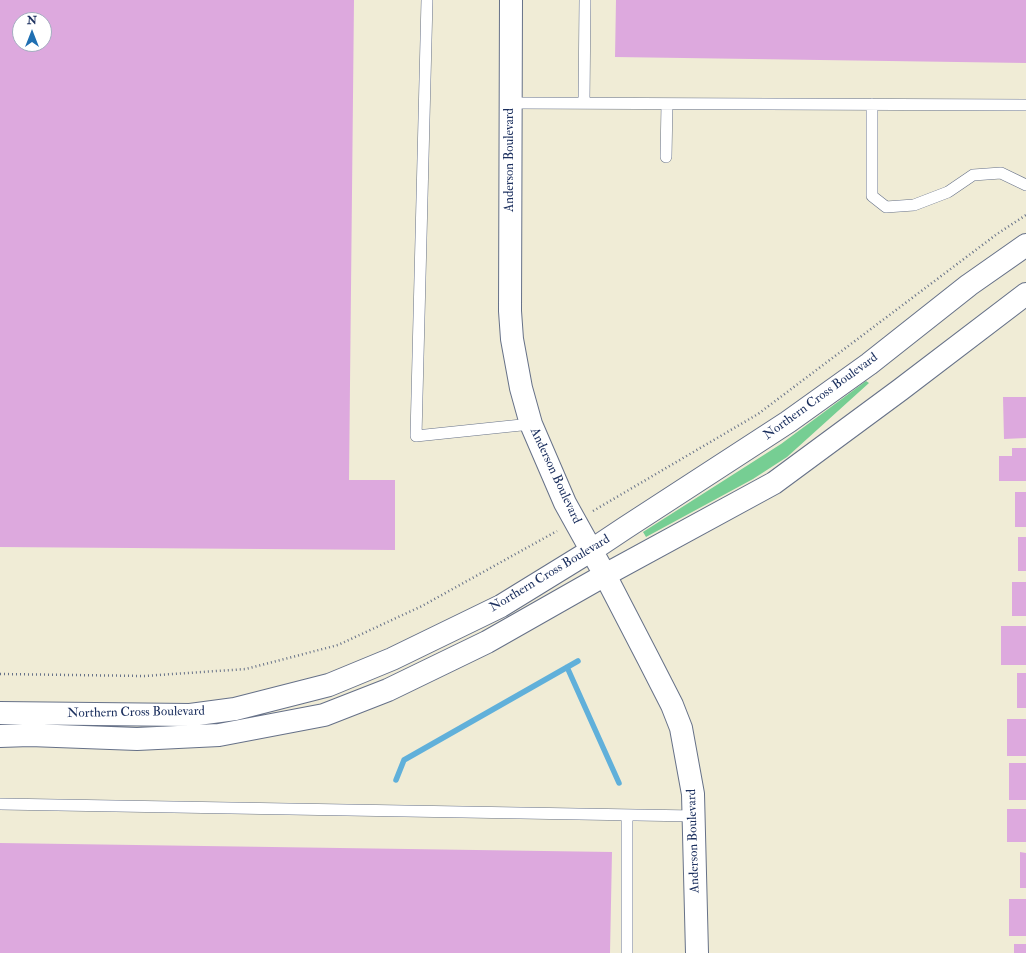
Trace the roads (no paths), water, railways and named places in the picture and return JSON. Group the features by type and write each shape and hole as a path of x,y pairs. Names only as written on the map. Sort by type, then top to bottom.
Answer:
{"street":[{"name":"Anderson Boulevard","path":"512,0 510,311 512,339 521,388 531,424 565,503 605,575 672,705 681,728 693,794 697,953"},
{"name":"Northern Cross Boulevard","path":"0,713 190,715 235,709 329,685 392,659 500,606 592,550 788,422 870,364 969,284 1026,245"},
{"name":"Northern Cross Boulevard","path":"0,736 30,735 137,739 219,735 324,715 388,690 487,642 605,575 774,483 1026,294"}],"lane":[{"path":"427,0 416,436 531,424"},
{"path":"584,103 585,0"},
{"path":"511,103 1026,105"},
{"path":"666,157 667,104"},
{"path":"872,104 872,196 886,206 914,205 948,192 973,175 1001,173 1026,185"},
{"path":"0,804 694,816"},
{"path":"627,815 627,953"}],"waterway":[{"path":"396,780 404,760 578,661"},
{"path":"567,667 619,783"}]}
